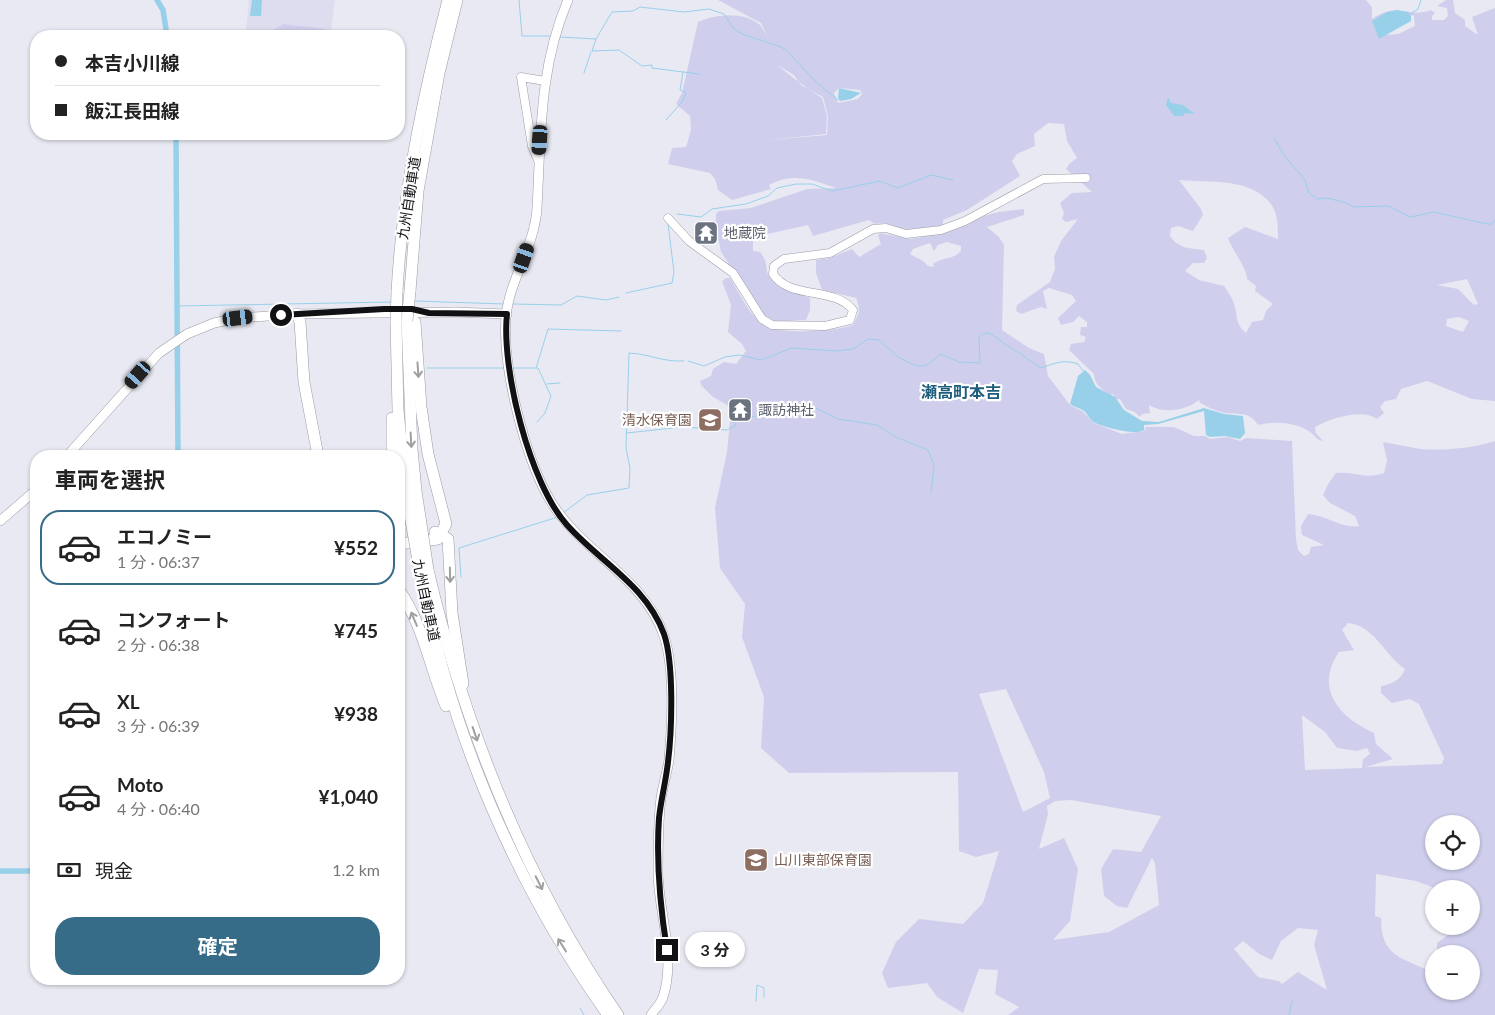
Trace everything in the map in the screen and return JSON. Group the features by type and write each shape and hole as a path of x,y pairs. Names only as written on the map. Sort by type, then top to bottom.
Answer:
{"highway":[{"name":"九州自動車道","path":"411,492 412,449 406,321 412,291 413,234 418,191 447,23 448,0"},
{"name":"九州自動車道","path":"403,450 398,420 395,340 406,321 397,292 408,190 430,71 457,0"},
{"path":"297,314 293,323 297,381 310,450"},
{"path":"297,314 300,322 304,382 317,450"},
{"path":"405,543 438,539 446,524 428,454 406,321"},
{"path":"392,450 395,340"},
{"name":"九州自動車道","path":"405,459 440,666 469,751 500,826 532,893 561,944 608,1015"},
{"path":"405,537 438,532 448,539 452,613 464,703"},
{"name":"九州自動車道","path":"424,571 451,665 509,822 540,886 579,955 618,1015"},
{"path":"405,601 450,716 500,826"}],"main road":[{"path":"568,0 550,52 545,81 538,160 537,211 532,233 515,281 507,314 510,370 521,425 538,476 566,524 628,579 642,596 664,634 670,658 669,760 659,820 658,872 667,950 667,981 662,1001 651,1015"},
{"path":"72,450 150,362 170,344 187,334 214,324 238,318 353,312 507,314"},
{"path":"0,521 30,495"}],"street":[{"path":"538,160 532,146 521,77 545,81"},
{"path":"668,218 689,241 733,273 762,319 772,325 824,326 850,320 853,310 842,299 784,284 774,274 774,266 777,263 790,257 830,253 873,230 886,228 906,234 941,230 965,222 1043,179 1086,178"}],"shaded area":[{"path":"245,0 335,0 331,30 246,30 249,1"},
{"path":"252,0 262,0 261,16 250,16"},
{"path":"718,0 1366,0 1372,7 1372,19 1389,11 1416,13 1431,10 1435,13 1432,16 1432,20 1444,20 1448,16 1447,8 1437,6 1446,0 1453,0 1455,13 1465,20 1465,26 1478,35 1472,17 1495,8 1495,401 1472,399 1427,381 1401,389 1396,399 1385,401 1380,407 1384,413 1377,419 1363,414 1355,414 1329,420 1315,427 1316,433 1323,441 1310,432 1292,424 1271,423 1258,425 1244,414 1219,412 1200,403 1199,400 1188,407 1174,410 1161,410 1149,405 1150,413 1142,414 1140,417 1135,412 1126,409 1120,399 1116,399 1113,394 1110,395 1099,386 1094,374 1069,350 1071,344 1084,342 1086,337 1080,335 1081,327 1087,327 1087,322 1079,316 1073,322 1061,325 1058,318 1076,301 1072,295 1049,288 1043,291 1047,309 1041,307 1021,314 1016,311 1017,305 1050,282 1055,269 1054,257 1061,241 1078,219 1066,222 1062,219 1064,213 1060,203 1072,193 1092,192 1066,169 1077,158 1067,141 1064,124 1048,123 1034,134 1035,146 1017,154 1012,161 1020,176 967,210 943,220 943,225 922,231 905,229 885,223 875,224 869,220 813,236 808,225 763,235 753,242 753,251 760,252 763,256 771,279 786,289 810,298 810,310 806,320 772,322 763,315 721,252 716,227 716,214 719,211 751,208 807,189 836,188 819,182 795,178 778,181 769,185 771,189 732,200 718,190 715,179 710,173 668,164 672,148 686,147 691,130 690,116 676,104 682,93 698,22 713,17 738,16 760,25 767,35 761,23","holes":["1408,15 1414,16 1415,26 1398,34 1385,35","777,65 794,75 799,82 788,74","839,88 860,90 862,94 858,99 838,103 834,93","809,89 823,97 828,116 827,135 756,141 826,134 827,116 822,98","1179,180 1241,185 1262,195 1271,204 1275,212 1278,239 1245,227 1228,238 1245,270 1247,279 1256,286 1255,291 1273,304 1266,311 1263,320 1252,322 1246,333 1238,323 1233,301 1224,286 1199,280 1185,271 1193,263 1204,263 1207,258 1204,250 1181,246 1170,236 1171,228 1178,226 1193,231 1203,215 1201,209","1467,279 1478,304 1474,305 1458,289 1437,285","1459,317 1469,321 1463,332 1446,326 1447,319"]},
{"path":"1397,10 1408,12 1411,16 1411,21 1379,39 1372,21 1387,12"},
{"path":"283,24 325,29 325,30 274,30"},
{"path":"839,88 861,93 851,99 840,101 838,98"},
{"path":"1168,97 1171,103 1183,105 1195,114 1185,113 1183,116 1174,116 1166,105"},
{"path":"1024,209 1024,215 987,227 999,237 1004,245 1002,330 1029,348 1044,354 1048,376 1070,405 1082,411 1094,423 1122,434 1144,431 1146,427 1174,427 1194,436 1205,436 1210,439 1228,437 1240,441 1246,438 1292,441 1296,539 1298,550 1304,556 1309,554 1311,547 1324,545 1302,535 1301,526 1308,514 1346,526 1359,526 1355,516 1330,503 1323,495 1336,473 1371,476 1384,473 1387,461 1383,442 1421,449 1440,450 1468,447 1495,441 1495,1015 1008,1015 1019,1007 995,994 998,970 979,969 963,1013 937,997 927,983 888,988 882,973 896,942 919,919 963,924 983,903 999,851 976,857 959,851 958,772 789,773 761,748 764,697 742,637 745,604 720,568 715,508 727,452 731,412 727,405 713,397 701,385 700,381 711,376 713,369 724,362 736,364 746,351 742,344 728,332 731,305 722,281 727,278 730,278 752,313 767,326 791,331 847,327 853,325 858,315 859,309 856,298 822,290 816,273 816,260 830,258 852,249 859,257 881,244 878,235 880,233 911,239 951,231 976,218 999,212","holes":["947,242 961,246 961,251 958,254 936,262 933,264 934,267 928,266 910,254 913,249 930,243 934,251 938,245","1348,623 1365,629 1405,669 1404,673 1396,681 1381,686 1381,693 1392,703 1410,699 1419,704 1444,758 1442,764 1365,767 1393,759 1376,744 1374,733 1350,719 1341,710 1330,690 1329,678 1332,665 1339,652 1354,650 1342,630","1006,689 1044,772 1050,798 1023,812 979,694","1302,715 1325,732 1337,748 1357,751 1367,748 1370,754 1363,759 1362,768 1305,770","1071,800 1161,816 1141,852 1113,849 1101,869 1104,896 1117,906 1127,908 1152,858 1155,863 1159,905 1109,932 1053,940 1070,921 1078,869 1064,838 1039,849 1048,814 1047,806 1055,801","1376,874 1425,884 1425,880 1480,880 1480,935 1448,935 1437,943 1437,945 1480,945 1480,1000 1425,1000 1425,969 1403,959 1389,949 1382,931 1381,918 1375,916","1298,928 1318,930 1314,945 1327,990 1298,972 1282,984 1279,981 1258,977 1234,949 1243,941 1259,954 1272,960 1281,941"]},
{"path":"1085,370 1096,387 1115,397 1124,410 1142,421 1159,422 1204,408 1224,414 1243,416 1245,433 1240,439 1225,436 1210,437 1206,435 1204,411 1158,424 1144,425 1144,430 1140,432 1120,430 1095,423 1084,411 1070,404 1078,376"}],"waterway":[{"path":"157,0 163,10 166,30"},
{"path":"519,0 522,36 550,36"},
{"path":"1410,14 1418,9 1421,0"},
{"path":"559,37 596,39 612,12 633,11 640,7 684,12 709,9 724,14 734,29 742,34 781,47 787,51 816,82 838,100"},
{"path":"596,39 592,51 619,50 642,66 652,65 652,68 699,74"},
{"path":"584,73 591,52"},
{"path":"666,120 682,102 686,93 680,90 683,72"},
{"path":"1274,138 1284,155 1305,180 1309,193 1317,199 1327,198 1347,203 1354,207 1389,206 1410,217 1434,212 1487,224 1492,224 1495,220"},
{"path":"176,140 178,450"},
{"path":"677,214 701,217 712,209 746,204 768,196 777,188 796,184 812,184 832,191 880,181 898,188 931,175 953,180"},
{"path":"626,293 672,283 674,272 668,224"},
{"path":"513,304 561,305 577,296 606,300 619,297"},
{"path":"415,301 504,304"},
{"path":"177,306 391,302"},
{"path":"536,368 548,329 621,331"},
{"path":"688,361 704,366 725,357 739,355 761,360 792,348 836,351 853,349 868,339 879,340 897,356 919,366 927,365 941,354 959,362 980,363 979,338 982,334 989,333 1041,368 1055,363 1068,362 1078,364 1083,371"},
{"path":"563,513 587,495 629,488 630,468 626,448 629,353 684,361"},
{"path":"427,368 505,368"},
{"path":"512,368 538,368 551,396 545,413 537,422"},
{"path":"547,384 560,383"},
{"path":"627,433 682,427 727,430 735,426 737,419 756,416 765,408 807,404 838,419 877,425 896,437 928,450 934,465 931,493"},
{"path":"461,577 459,548 558,517"},
{"path":"0,871 30,871"},
{"path":"756,1001 757,985 764,988 764,997"},
{"path":"1289,1015 1292,1001"},
{"path":"580,1008 584,1015"}],"place":[{"name":"地蔵院","path":"706,233"},
{"name":"諏訪神社","path":"740,410"},
{"name":"清水保育園","path":"710,420"},
{"name":"山川東部保育園","path":"756,860"}],"district":[{"name":"瀬高町本吉","path":"961,392"}],"route":[{"path":"281,315 384,309 412,309 429,313 507,314 510,370 526,445 538,476 551,502 566,524 628,579 642,596 664,634 670,658 671,678 669,760 659,820 658,872 667,950"}]}
